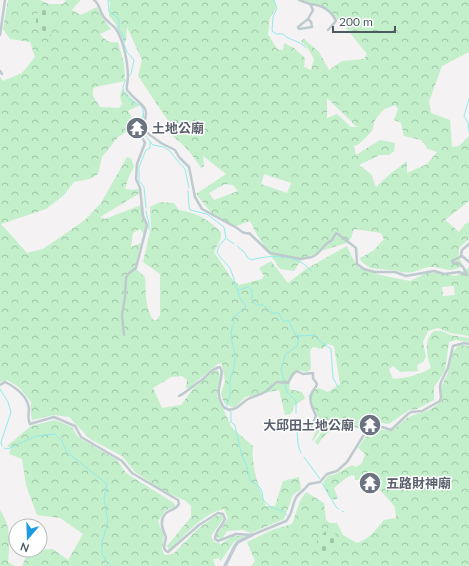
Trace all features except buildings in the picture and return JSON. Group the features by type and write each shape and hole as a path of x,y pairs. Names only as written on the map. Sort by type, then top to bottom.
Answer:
{"street":[{"path":"0,35 5,0"},
{"path":"94,0 100,7 102,15 117,30 127,65 127,90 133,98 144,106 147,116 140,133 145,143 137,164 136,179 140,188 143,216 147,225 136,268 128,274 126,278 122,315 124,335"},
{"path":"299,0 326,9 334,16 336,21 328,30"},
{"path":"308,19 311,22 312,27 299,29 298,27 308,19 313,10 310,4"},
{"path":"142,130 161,143 175,150 179,157 189,167 195,196 202,209 237,228 241,232 246,234 249,233 270,253 301,259 312,257 332,240 336,233 356,248 357,264 364,269 375,272 395,272 406,276 434,271 444,274 459,272 467,275 464,267 458,262 452,262 462,256"},
{"path":"469,244 462,250 462,256 469,262"},
{"path":"225,566 238,542 286,521 289,518 298,496 309,484 320,482 327,474 338,471 347,462 365,433 373,426 379,426 391,430 411,412 422,411 440,401 442,397 440,387 441,382 448,368 453,346 464,343 469,344"},
{"path":"179,396 188,391 192,386 203,379 215,368 220,366 222,369 222,374 218,390 219,398 223,407 228,409 236,408 248,399 264,393 277,382 288,383 291,376 297,371 303,374 313,373 313,378 317,384 317,387 312,391 310,401 316,416 310,430"},
{"path":"0,385 5,382 24,396 29,407 28,421 30,424 54,417 75,426 81,437 122,461 132,473 178,500 178,506 166,513 161,524 162,530 166,537 164,548 166,551 170,551 199,525 218,513 223,514 225,519 217,530 215,536 216,540 220,541 236,534 252,535"}],"green space":[{"path":"8,0 40,0 49,4 63,4 66,0 81,0 72,10 81,15 97,7 103,19 111,29 100,34 108,41 118,42 124,64 125,81 95,87 93,89 93,96 100,107 119,108 122,104 120,96 122,89 139,106 128,111 135,122 141,121 143,112 144,114 142,125 134,127 118,137 102,157 98,174 90,179 74,182 64,195 46,209 1,224 27,253 43,249 85,220 101,203 127,157 131,158 134,167 129,176 125,189 139,189 140,193 100,217 105,219 141,205 146,227 144,234 140,229 133,233 131,247 141,243 135,268 145,277 147,305 153,320 157,320 160,315 160,274 143,262 151,227 150,207 160,202 174,203 179,210 202,217 221,232 221,238 214,252 232,279 239,285 262,279 264,276 259,268 271,261 288,283 306,269 347,246 358,267 380,275 410,281 427,273 439,273 456,276 469,267 469,336 450,333 438,328 428,331 423,342 426,357 423,362 417,365 418,371 400,372 393,366 389,369 393,379 413,376 431,368 427,353 427,343 434,331 442,331 450,335 469,338 469,342 456,340 449,342 445,371 434,387 434,400 417,409 409,410 389,424 364,421 357,424 362,428 337,429 327,434 318,445 315,442 324,428 322,428 313,441 312,440 320,421 308,396 312,391 319,388 328,392 340,384 334,346 328,344 322,349 313,347 310,351 311,369 307,372 297,370 290,382 289,389 302,392 305,398 294,406 291,414 285,415 279,390 245,397 234,408 224,403 221,394 225,381 222,364 219,363 189,388 186,388 187,380 182,376 171,377 153,388 162,408 181,405 192,390 217,368 220,376 217,396 232,428 253,446 254,469 266,506 275,506 283,481 299,477 301,489 293,495 284,519 251,533 243,530 227,531 222,539 217,538 216,536 228,518 224,509 208,515 201,520 169,550 167,546 191,517 191,506 186,501 164,491 135,472 122,456 90,439 69,417 54,415 32,420 31,402 19,387 7,380 0,382 0,77 3,81 22,73 35,57 30,42 10,39 3,29","holes":["454,286 455,295 443,296 442,287"]},
{"path":"108,0 274,0 276,8 270,18 268,34 277,49 283,50 284,43 294,48 305,58 304,67 311,70 314,59 307,47 301,41 304,39 319,52 329,70 342,61 364,59 367,54 346,28 327,9 303,0 469,0 469,52 442,66 429,102 431,113 450,120 452,147 459,146 469,136 469,201 445,220 459,232 465,224 469,222 469,239 459,248 459,258 463,265 459,268 451,270 430,267 409,272 371,268 359,259 374,250 384,239 381,233 354,229 351,238 347,243 324,250 301,260 294,271 280,269 257,235 250,221 234,227 214,216 196,194 226,174 203,156 204,166 201,168 185,147 176,138 165,131 169,122 138,76 142,60 127,27 126,41 124,42 115,23 109,16 110,2","holes":["327,98 357,127 351,127 337,114 327,118","395,105 398,109 394,120 401,123 404,136 421,140 428,149 437,152 427,164 407,173 407,161 376,187 371,174 359,165 380,155 389,155 394,151 395,143 380,140 356,155 354,146 359,144 372,131 375,120 383,110","264,174 291,183 287,193 261,184","225,184 233,185 238,191 214,200 209,193"]},
{"path":"43,4 51,7 48,25 52,33 50,37 47,37 44,31 36,28 36,16"},
{"path":"459,345 469,346 469,566 251,566 255,561 247,542 272,530 292,524 300,501 306,492 324,503 326,520 330,523 337,523 343,535 357,543 369,536 384,520 396,518 395,507 368,479 355,480 355,476 352,475 346,478 334,488 338,498 334,500 329,496 323,483 328,476 336,474 352,465 356,467 362,463 365,454 358,448 366,436 372,437 377,429 391,431 409,417 434,407 441,401 440,392 448,373 453,352"},
{"path":"55,420 72,427 78,437 117,460 126,473 174,503 175,507 166,510 158,521 164,536 162,550 165,555 173,554 199,528 216,516 222,515 223,519 211,536 214,542 221,544 233,536 245,536 234,542 220,562 219,558 213,559 215,566 22,566 26,558 48,558 48,549 53,549 68,560 83,534 60,518 37,515 26,485 22,459 9,454 11,448 7,446 31,426"},
{"path":"0,510 4,516 8,529 8,562 15,566 0,566"},
{"path":"333,529 336,536 331,550 322,551 317,545 317,541 325,532"}],"waterway":[{"path":"108,0 109,12 116,16 119,20 119,30 124,37 124,44 127,52 134,60 131,74 129,76"},
{"path":"274,0 277,8 273,17 272,31 276,34 283,34 288,38 301,43 306,48"},
{"path":"127,79 123,90 128,98 140,105 143,110 144,115 141,128"},
{"path":"469,99 464,116 468,123 469,132"},
{"path":"142,132 153,145 164,147 171,152 185,169 189,188"},
{"path":"146,208 144,187 139,181 139,167 146,150 150,148 150,142"},
{"path":"188,191 190,210 207,214 224,227 226,238 219,246 217,252 230,268 235,286 238,290 248,287 252,290 252,301 257,305 263,305 272,313 279,313 283,321 289,321 295,334 299,336"},
{"path":"146,211 149,229"},
{"path":"227,239 234,244"},
{"path":"237,246 251,260 266,257 291,258 299,261 311,271"},
{"path":"227,407 230,398 230,380 235,362 235,354 231,336 234,323 233,318 246,306 239,296 238,290"},
{"path":"299,336 315,335 318,340 331,349 333,378 338,387"},
{"path":"284,381 281,369 285,355 297,346 299,336"},
{"path":"285,385 287,392 296,401 296,413"},
{"path":"0,389 8,402 11,412 1,442 2,446"},
{"path":"229,411 231,412 231,422 235,425 241,453 251,482 257,484 260,488 263,500 271,507 282,511 287,516"},
{"path":"296,418 299,449 301,453"},
{"path":"4,448 8,449 36,436 55,434 62,441 66,451 107,484 104,498 108,522 102,542 102,553 111,566"},
{"path":"304,457 320,479"},
{"path":"322,483 336,507 339,509"}],"place":[{"name":"土地公廟","path":"137,128"},
{"name":"大邱田土地公廟","path":"370,425"},
{"name":"五路財神廟","path":"370,483"}]}
